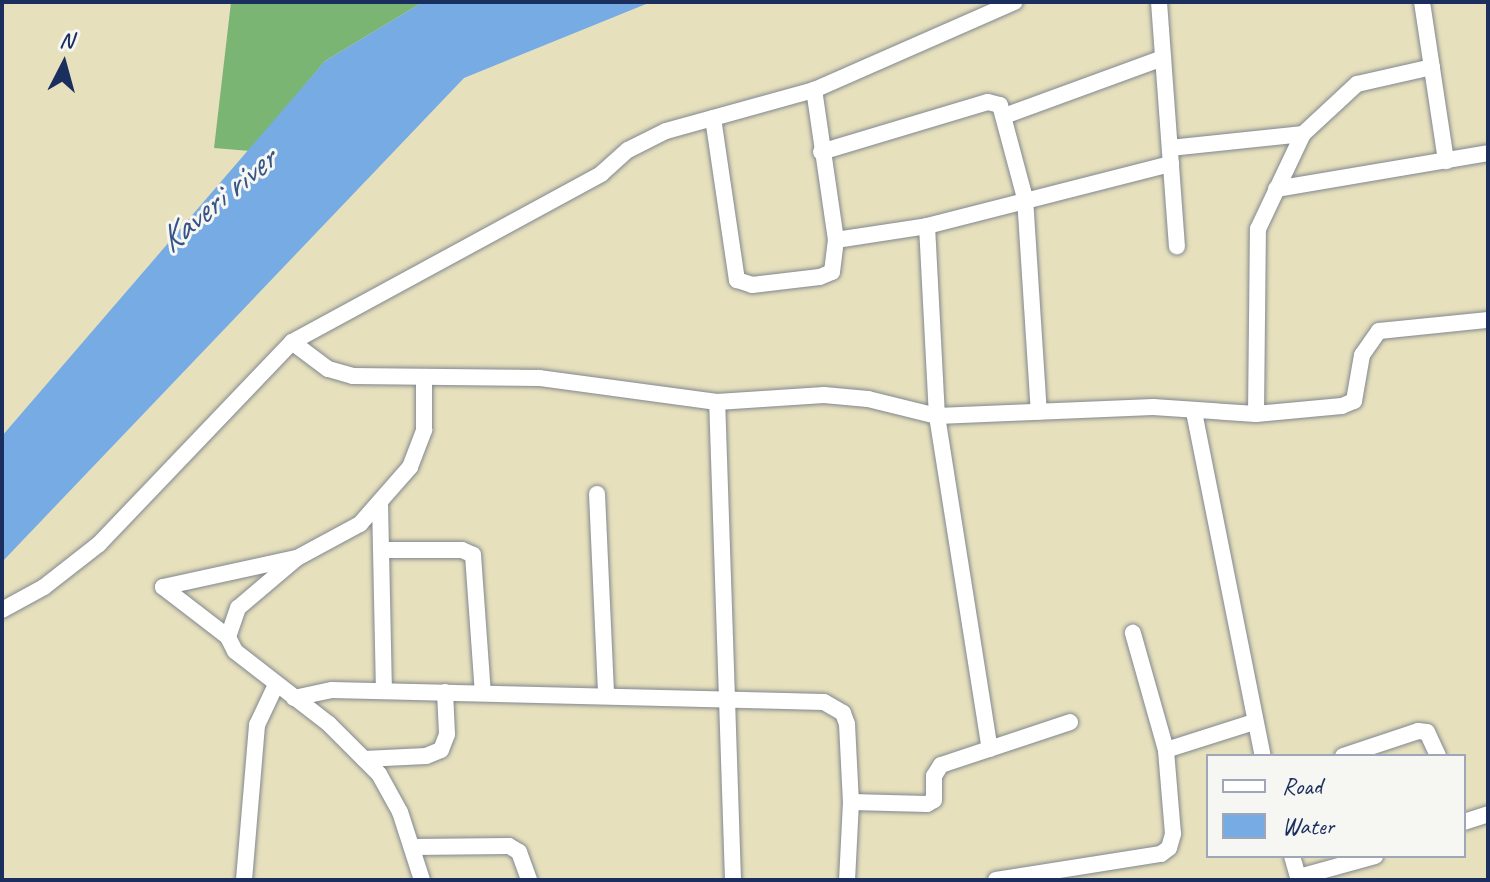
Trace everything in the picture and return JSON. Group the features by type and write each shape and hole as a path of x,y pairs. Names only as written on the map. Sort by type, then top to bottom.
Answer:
{"street":[{"path":"2,610 44,587 99,544 292,342 601,174 628,150 666,131 814,90 1014,2"},
{"path":"1159,2 1177,246"},
{"path":"1422,2 1446,161"},
{"path":"1007,115 1163,58"},
{"path":"1256,414 1255,253 1258,229 1303,134 1357,84 1432,67"},
{"path":"713,118 737,280 752,285 820,277 832,272 836,240 814,90"},
{"path":"821,152 988,102 1000,105 1007,115 1025,198 1039,412"},
{"path":"836,240 927,226 1170,156 1303,134"},
{"path":"1276,189 1488,153"},
{"path":"927,226 937,416 990,749"},
{"path":"292,342 341,373 424,381 539,378 717,402 824,395 937,416 1153,407 1256,414 1354,401 1362,355 1379,331 1488,320"},
{"path":"228,637 238,608 297,558 360,524 380,502 420,447 424,381"},
{"path":"717,402 724,699 733,880"},
{"path":"1194,412 1262,754"},
{"path":"597,494 606,696"},
{"path":"380,502 384,691"},
{"path":"381,550 462,550 473,555 483,693"},
{"path":"297,558 163,587 228,637 235,651 275,687 294,698 379,774 413,847 422,880"},
{"path":"996,880 1161,854 1169,848 1173,834 1166,750 1133,633"},
{"path":"244,880 257,725 275,687"},
{"path":"294,698 332,690 724,699 835,706 847,724 851,802 847,880"},
{"path":"364,759 426,756 441,750 447,734 445,692"},
{"path":"851,802 927,804 936,792 936,769 1070,722"},
{"path":"1166,750 1254,722"},
{"path":"1349,754 1418,731 1427,732 1437,754"},
{"path":"1466,821 1488,814"},
{"path":"413,847 509,846 519,852 529,880"},
{"path":"1293,858 1299,879 1368,858"}],"green space":[{"path":"231,2 423,2 325,61 250,151 214,148"}],"water":[{"name":"Kaveri river","path":"423,2 651,2 464,78 2,562 2,436 325,61"}]}
